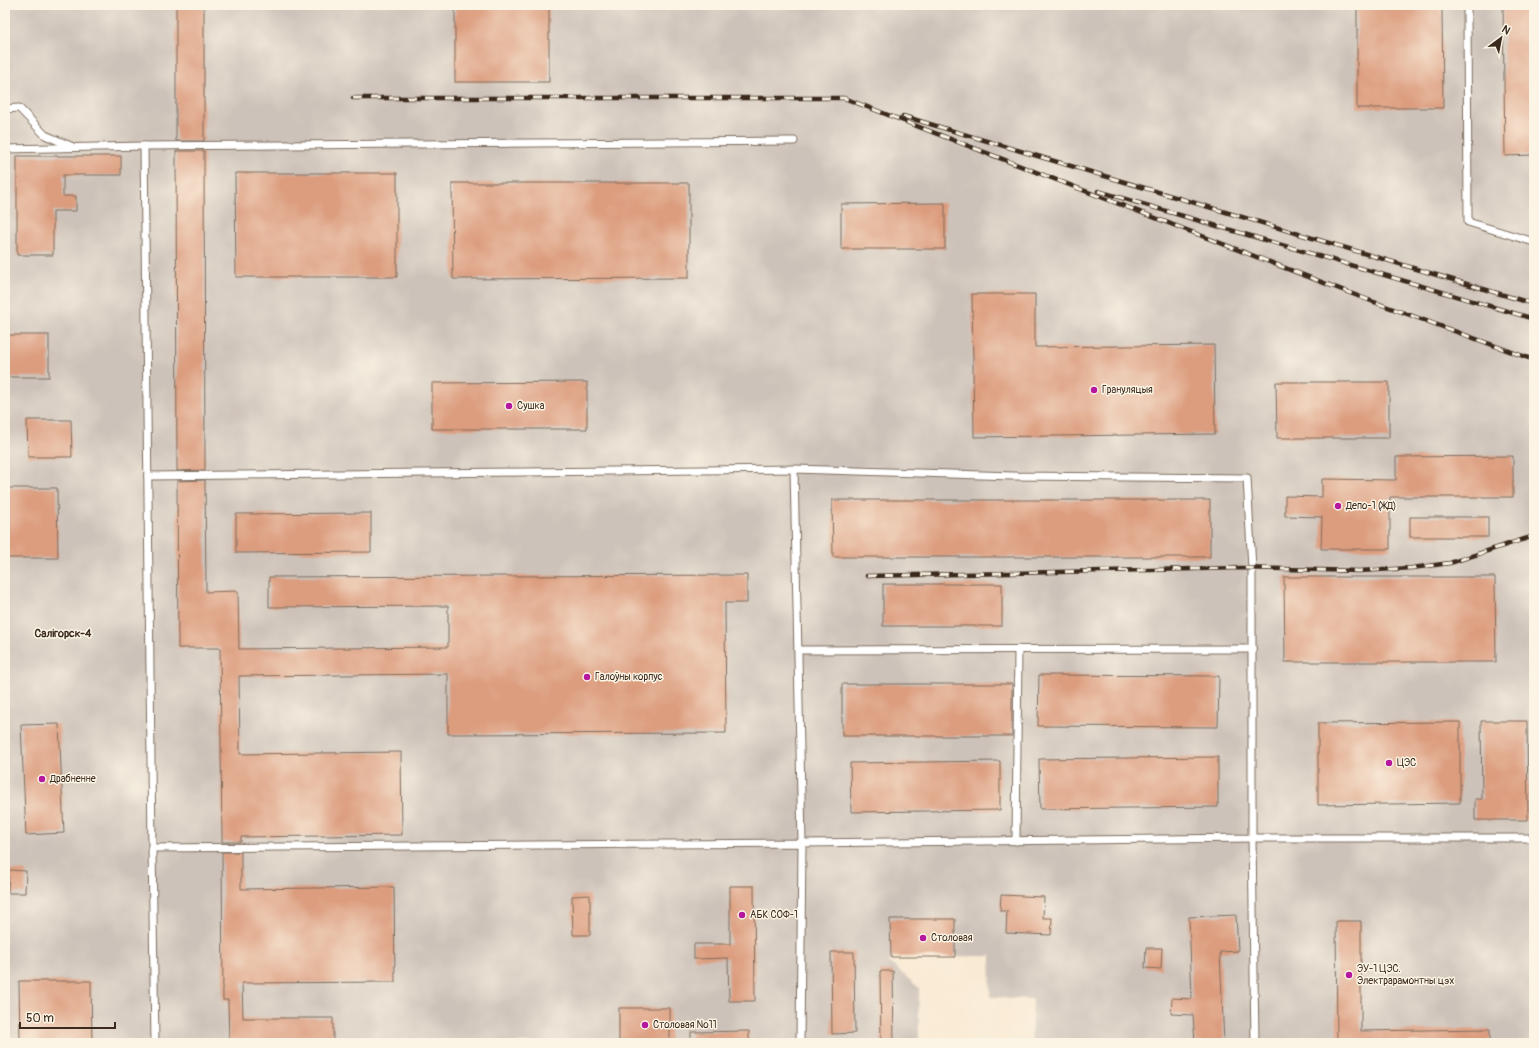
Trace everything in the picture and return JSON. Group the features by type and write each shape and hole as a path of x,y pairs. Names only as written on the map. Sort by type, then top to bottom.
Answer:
{"lane":[{"path":"1467,5 1468,222 1534,242"},
{"path":"5,109 19,108 45,135 76,148"},
{"path":"5,149 144,146 794,141"},
{"path":"144,146 155,1043"},
{"path":"148,476 794,469 1013,476 1247,478 1252,568 1252,838 1255,1043"},
{"path":"794,469 802,844 800,1043"},
{"path":"798,650 1252,648"},
{"path":"1016,841 1018,650"},
{"path":"152,848 802,844 1252,838 1534,838"}],"shaded area":[{"path":"5,5 1534,5 1534,1043 1031,1043 1033,999 990,997 991,956 891,957 889,962 919,988 919,1043 5,1043"}],"building":[{"path":"176,5 204,5 204,141 176,141"},
{"path":"455,5 549,5 549,82 455,82"},
{"path":"1357,5 1442,5 1443,108 1357,108"},
{"path":"1503,5 1534,5 1534,155 1505,156"},
{"path":"176,151 204,151 205,470 177,471"},
{"path":"17,156 121,156 121,175 63,175 63,196 76,196 76,211 53,211 53,255 17,255"},
{"path":"235,173 397,173 397,277 236,277"},
{"path":"452,183 689,183 689,278 453,279"},
{"path":"945,203 945,249 841,249 841,204"},
{"name":"Грануляцыя","path":"972,294 1035,294 1035,347 1214,345 1215,434 974,437"},
{"path":"7,335 49,335 49,377 7,377"},
{"name":"Сушка","path":"587,382 587,429 432,429 432,383"},
{"path":"1276,382 1389,382 1389,438 1277,438"},
{"path":"27,420 71,420 72,457 28,457"},
{"path":"1513,456 1513,497 1390,497 1390,549 1321,549 1322,517 1285,516 1285,496 1322,497 1322,479 1396,480 1396,457"},
{"name":"Галоўны корпус","path":"205,480 206,592 238,591 239,649 448,647 448,606 269,607 269,577 747,575 747,603 725,603 726,733 448,734 448,674 239,676 240,754 401,752 402,835 241,837 241,842 222,842 220,648 178,648 177,481"},
{"path":"5,488 57,488 58,558 5,558"},
{"path":"832,500 1210,500 1210,557 833,557"},
{"path":"371,513 371,552 236,553 236,514"},
{"path":"1410,517 1488,517 1488,537 1410,537"},
{"path":"1284,577 1495,577 1496,662 1285,662"},
{"path":"883,584 1002,584 1002,626 883,626"},
{"path":"1039,675 1219,676 1218,727 1038,726"},
{"path":"842,684 1012,684 1012,736 842,736"},
{"path":"1481,721 1527,721 1528,820 1475,820 1475,799 1482,799"},
{"name":"ЦЭС","path":"1460,722 1460,803 1318,805 1318,723"},
{"name":"Драбненне","path":"59,724 64,833 26,835 21,725"},
{"path":"1218,757 1218,807 1040,809 1039,759"},
{"path":"1000,761 1000,810 851,812 850,763"},
{"path":"222,852 241,852 241,889 394,887 395,982 242,983 243,1018 333,1018 333,1043 229,1043 228,1000 223,1000"},
{"path":"9,870 26,871 25,893 8,893"},
{"name":"АБК СОФ-1","path":"730,886 754,886 755,1001 729,1001 728,958 694,959 694,944 730,944"},
{"path":"590,895 590,935 573,935 572,896"},
{"path":"1001,895 1044,897 1043,918 1052,918 1051,935 1006,933 1007,911 1000,911"},
{"path":"1236,915 1238,951 1220,952 1224,1043 1195,1043 1193,1015 1171,1014 1172,998 1192,999 1189,917"},
{"name":"Столовая","path":"890,919 955,919 955,957 891,957"},
{"name":"ЭУ-1 ЦЭС. Электрарамонтны цэх","path":"1336,921 1361,921 1361,1031 1490,1029 1490,1043 1337,1043"},
{"path":"1146,948 1162,948 1161,969 1145,968"},
{"path":"831,952 854,952 855,1033 832,1034"},
{"path":"880,971 893,971 894,1043 881,1043"},
{"path":"19,981 91,981 92,1043 20,1043"},
{"name":"Столовая №11","path":"619,1008 670,1008 670,1043 619,1043"},
{"path":"749,1031 749,1043 691,1043 691,1032"}],"railway":[{"path":"353,98 844,98 1363,298 1534,360"},
{"path":"903,116 1534,304"},
{"path":"1098,191 1534,319"},
{"path":"867,576 1242,568 1359,571 1412,568 1450,563 1534,536"}],"place":[{"name":"Грануляцыя","path":"1094,390"},
{"name":"Сушка","path":"509,406"},
{"name":"Депо-1 (ЖД)","path":"1338,506"},
{"name":"Галоўны корпус","path":"587,677"},
{"name":"ЦЭС","path":"1389,763"},
{"name":"Драбненне","path":"42,779"},
{"name":"АБК СОФ-1","path":"742,915"},
{"name":"Столовая","path":"923,938"},
{"name":"ЭУ-1 ЦЭС. Электрарамонтны цэх","path":"1349,975"},
{"name":"Столовая №11","path":"645,1025"}],"district":[{"name":"Салігорск-4","path":"63,633"}]}
